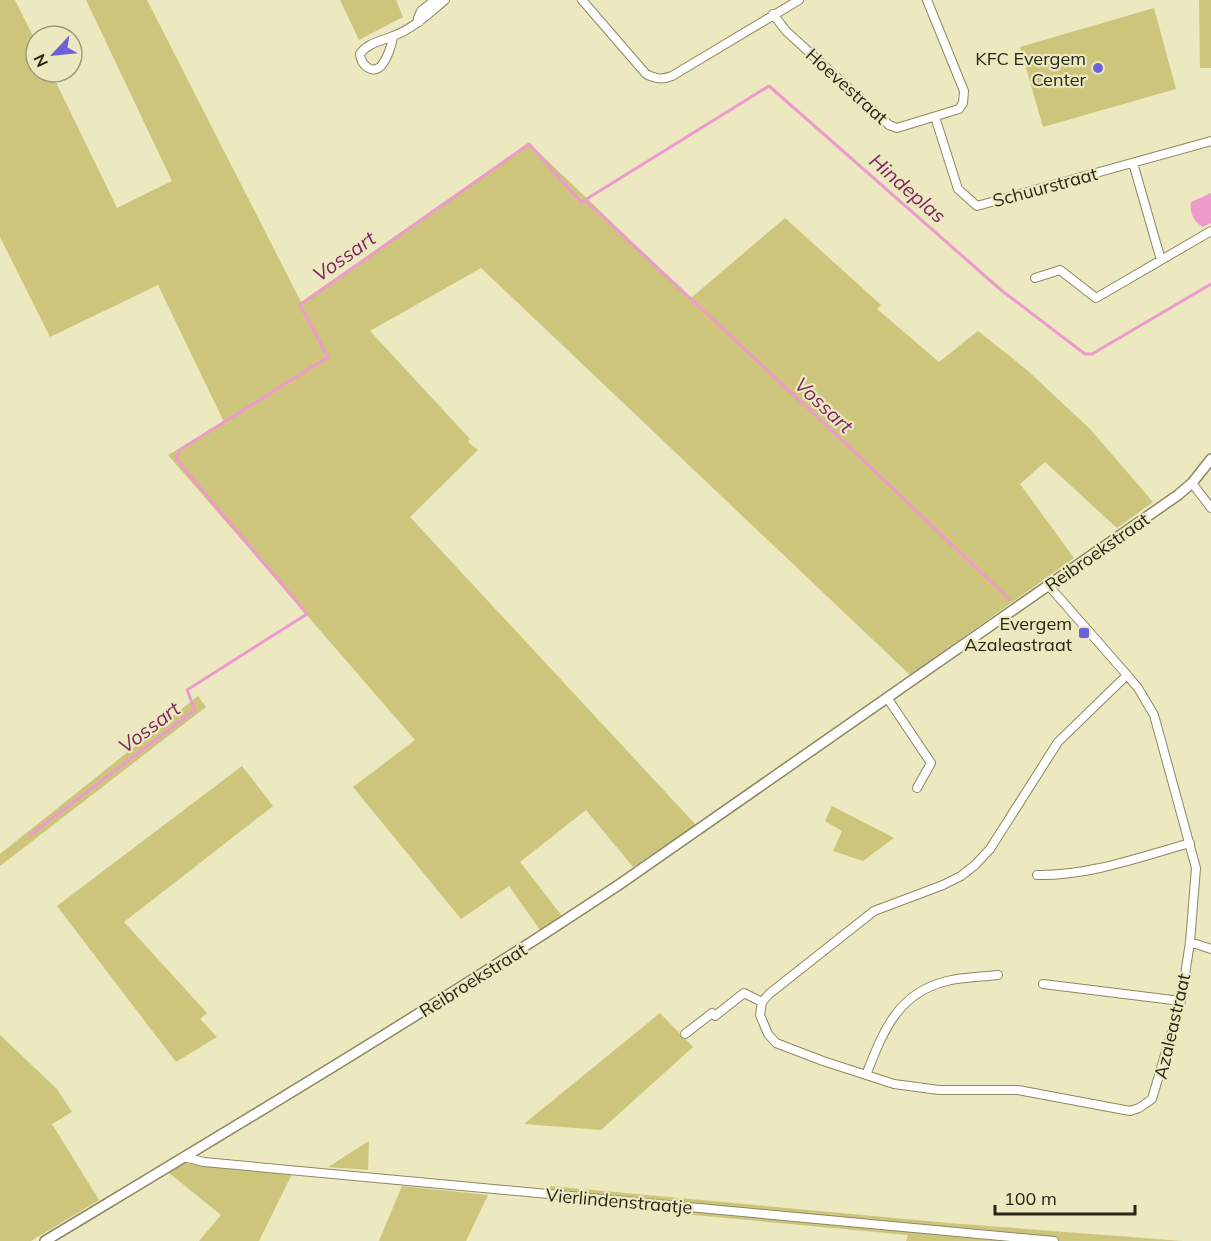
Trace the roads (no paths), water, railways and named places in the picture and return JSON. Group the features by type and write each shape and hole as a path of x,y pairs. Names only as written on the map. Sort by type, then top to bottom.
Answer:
{"street":[{"path":"419,22 421,11 435,0"},
{"path":"393,37 382,65 369,69 364,65 360,54 364,48 393,37 419,22 445,0"},
{"path":"582,0 646,74 663,79 672,76 799,0"},
{"name":"Hoevestraat","path":"773,15 786,31 889,125 897,128 959,109 963,104 964,91 927,0"},
{"name":"Schuurstraat","path":"935,117 958,189 976,206 1211,141"},
{"path":"1133,163 1161,260"},
{"path":"1035,278 1060,270 1096,298 1211,231"},
{"name":"Reibroekstraat","path":"45,1241 358,1053 530,944 888,699 1178,495 1192,483 1211,459"},
{"path":"1192,483 1211,508"},
{"name":"Azaleastraat","path":"762,1002 760,1015 763,1024 776,1043 894,1084 928,1088 1018,1090 1130,1111 1152,1099 1181,1001 1190,942 1196,868 1154,715 1138,688 1049,586"},
{"path":"685,1034 712,1013 715,1016 744,993 762,1002 778,986 874,910 943,885 975,866 990,849 1058,741 1127,675"},
{"path":"888,699 930,758 931,763 917,788"},
{"path":"1037,875 1055,876 1086,872 1190,843"},
{"path":"1190,942 1211,949"},
{"path":"866,1074 883,1031 896,1011 909,1000 924,990 946,981 998,975"},
{"path":"1043,984 1181,1001"},
{"name":"Vierlindenstraatje","path":"184,1157 216,1163 1054,1241"}],"waterway":[{"name":"Hindeplas","path":"585,200 769,86 1001,290 1085,354 1092,354 1211,284"},
{"name":"Vossart","path":"30,835 195,710 187,690 307,614 181,465 176,457 181,449 328,357 300,305 529,144 581,202 585,200 1009,599"}],"place":[{"name":"KFC Evergem Center","path":"1098,68"},
{"name":"Evergem Azaleastraat","path":"1084,633"}]}
